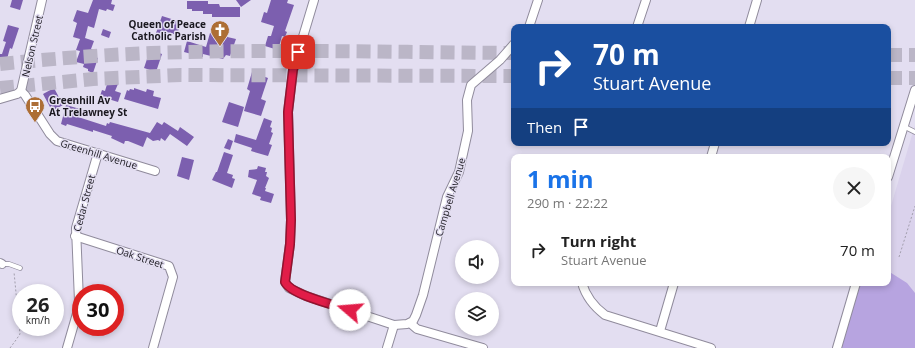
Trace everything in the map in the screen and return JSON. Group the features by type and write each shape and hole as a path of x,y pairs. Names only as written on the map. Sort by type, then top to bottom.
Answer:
{"street":[{"name":"Nelson Street","path":"21,91 42,0"},
{"path":"314,0 293,70 288,112 291,220 290,244 285,279 289,288 306,296 394,325 410,323 417,329 484,348"},
{"path":"530,24 538,0"},
{"path":"638,24 646,0"},
{"path":"750,24 757,0"},
{"name":"Campbell Avenue","path":"410,323 416,315 448,197 459,172 468,131 467,100 471,85 500,60 511,47"},
{"path":"891,167 915,90"},
{"path":"0,99 21,91"},
{"name":"Greenhill Avenue","path":"21,91 25,94 53,138 62,143 155,171"},
{"name":"Cedar Street","path":"66,348 78,310 79,301 75,236 77,220 98,153"},
{"name":"Oak Street","path":"75,236 169,266 173,277 153,348"},
{"path":"583,286 591,303 605,315 660,331 700,346 711,348"},
{"path":"660,331 673,286"},
{"path":"837,348 855,286"},
{"path":"387,348 394,325"}],"lane":[{"path":"903,126 915,132"},
{"path":"1,263 20,268"}],"path":[{"path":"899,257 915,206"},
{"path":"11,348 20,334 14,266"}],"shaded area":[{"path":"915,125 915,348 847,348 886,286 891,286 891,206"},
{"path":"891,273 907,283 915,293 915,348 839,348 856,286 891,286"}],"building":[{"path":"12,0 23,0 20,10 10,7"},
{"path":"93,0 112,0 111,4 115,5 113,11 99,9 94,28 88,26 85,38 94,41 91,49 96,50 94,57 98,58 93,73 83,67 84,64 76,62 80,51 76,50 80,39 73,37 77,23 73,21 77,10 88,13"},
{"path":"236,0 251,0 241,7"},
{"path":"271,0 288,0 287,3 294,5 285,31 287,32 285,37 282,36 278,50 265,46 268,36 271,36 274,26 261,22 264,12 267,13"},
{"path":"187,1 208,1 208,4 219,4 220,7 240,7 240,17 212,17 212,14 203,14 203,11 192,11 192,9 187,9"},
{"path":"162,16 181,22 177,35 163,31 162,35 156,33"},
{"path":"8,25 19,28 12,49 10,48 7,66 0,63 0,54 2,54 6,42 3,41"},
{"path":"103,29 111,32 109,38 101,35"},
{"name":"Queen of Peace Catholic Parish","path":"210,33 236,39 230,56 226,55 223,59 203,54 203,57 184,52 187,41 206,47"},
{"path":"150,50 162,54 156,72 144,68"},
{"path":"252,72 268,78 261,99 266,101 261,116 244,111 250,91 247,89"},
{"path":"108,81 118,84 115,91 121,93 118,102 105,98 104,101 99,99 102,90 105,91"},
{"path":"54,88 63,105 54,110 52,106 50,107 43,94"},
{"path":"134,88 146,92 147,89 154,91 153,96 161,98 158,109 124,99 127,90 134,90"},
{"path":"229,102 244,107 238,127 222,122"},
{"path":"66,105 80,109 78,117 106,126 107,123 109,124 110,122 150,133 157,122 162,125 164,122 178,131 180,127 194,137 187,146 170,134 165,141 161,138 160,141 153,141 147,137 143,147 128,141 125,141 124,144 111,138 112,136 93,130 93,132 67,124 66,126 61,124"},
{"path":"264,118 272,121 270,127 272,128 271,132 273,133 269,144 272,145 268,156 251,151 252,148 234,142 236,134 256,140"},
{"path":"228,139 233,141 230,150 224,148"},
{"path":"224,152 233,155 227,173 233,175 232,178 235,179 232,188 212,180 217,172"},
{"path":"182,157 194,160 189,180 177,176"},
{"path":"258,166 266,168 266,176 269,178 265,191 274,194 271,203 260,200 261,197 252,194 257,180 248,177 249,170 257,169"}],"tunnel":[{"path":"0,64 113,55 242,51 511,53"},
{"path":"891,55 915,55"},
{"path":"0,88 93,79 181,75 511,76"},
{"path":"891,78 915,78"}],"place":[{"name":"Queen of Peace Catholic Parish","path":"220,47"},
{"name":"Greenhill Av At Trelawney St","path":"35,123"}],"route":[{"path":"298,52 293,70 288,112 291,220 290,244 285,282 289,288 306,296 350,310"}]}
